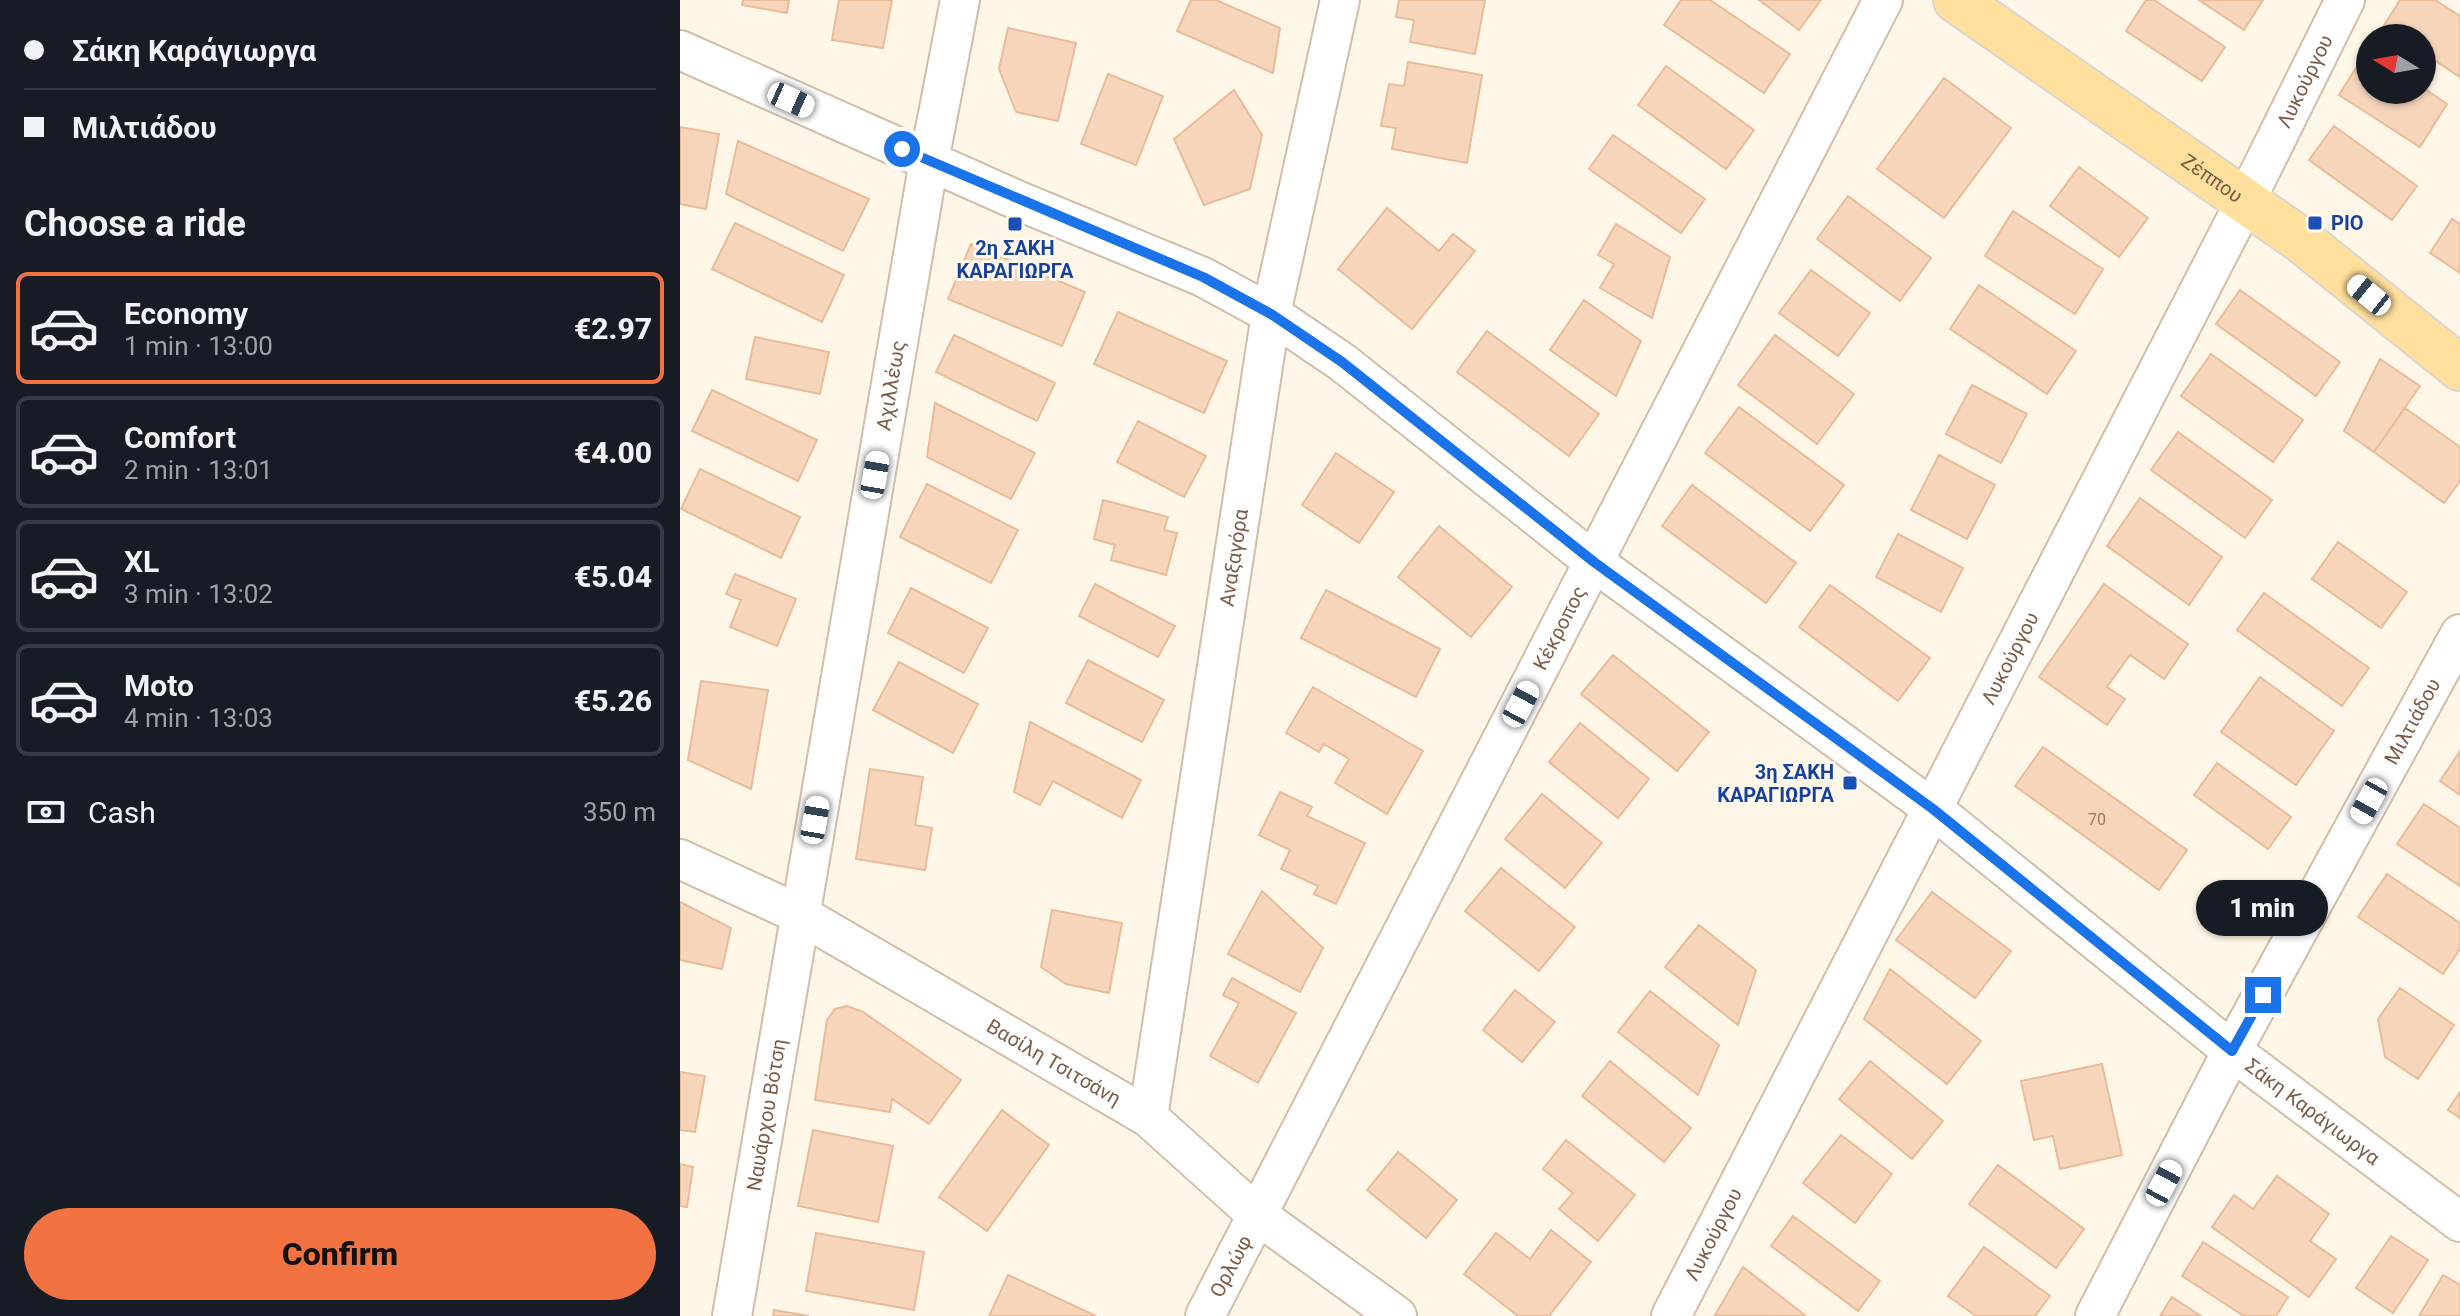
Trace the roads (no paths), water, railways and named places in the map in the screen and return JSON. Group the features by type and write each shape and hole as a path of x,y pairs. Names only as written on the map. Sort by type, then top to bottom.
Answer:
{"main road":[{"name":"Ζέππου","path":"1956,0 2301,240 2460,368"}],"street":[{"name":"Αχιλλέως","path":"799,914 929,161 960,0"},
{"name":"Αναξαγόρα","path":"1148,1117 1271,314 1340,0"},
{"name":"Κέκροπος","path":"1256,1214 1883,0"},
{"name":"Λυκούργου","path":"1671,1316 2245,202 2345,0"},
{"name":"Σάκη Καράγιωργα","path":"680,50 929,161 1203,277 1271,314 1342,362 1594,562 1933,809 2232,1051 2460,1222"},
{"name":"Μιλτιάδου","path":"2095,1316 2232,1051 2460,634"},
{"name":"Βασίλη Τσιτσάνη","path":"680,859 799,914 1148,1117 1256,1214 1397,1316"},
{"name":"Ναυάρχου Βότση","path":"732,1316 799,914"},
{"name":"Ορλώφ","path":"1205,1316 1256,1214"}],"place":[{"name":"ΡΙΟ","path":"2315,223"},
{"name":"2η ΣΑΚΗ ΚΑΡΑΓΙΩΡΓΑ","path":"1015,224"},
{"name":"3η ΣΑΚΗ ΚΑΡΑΓΙΩΡΓΑ","path":"1850,783"}]}
